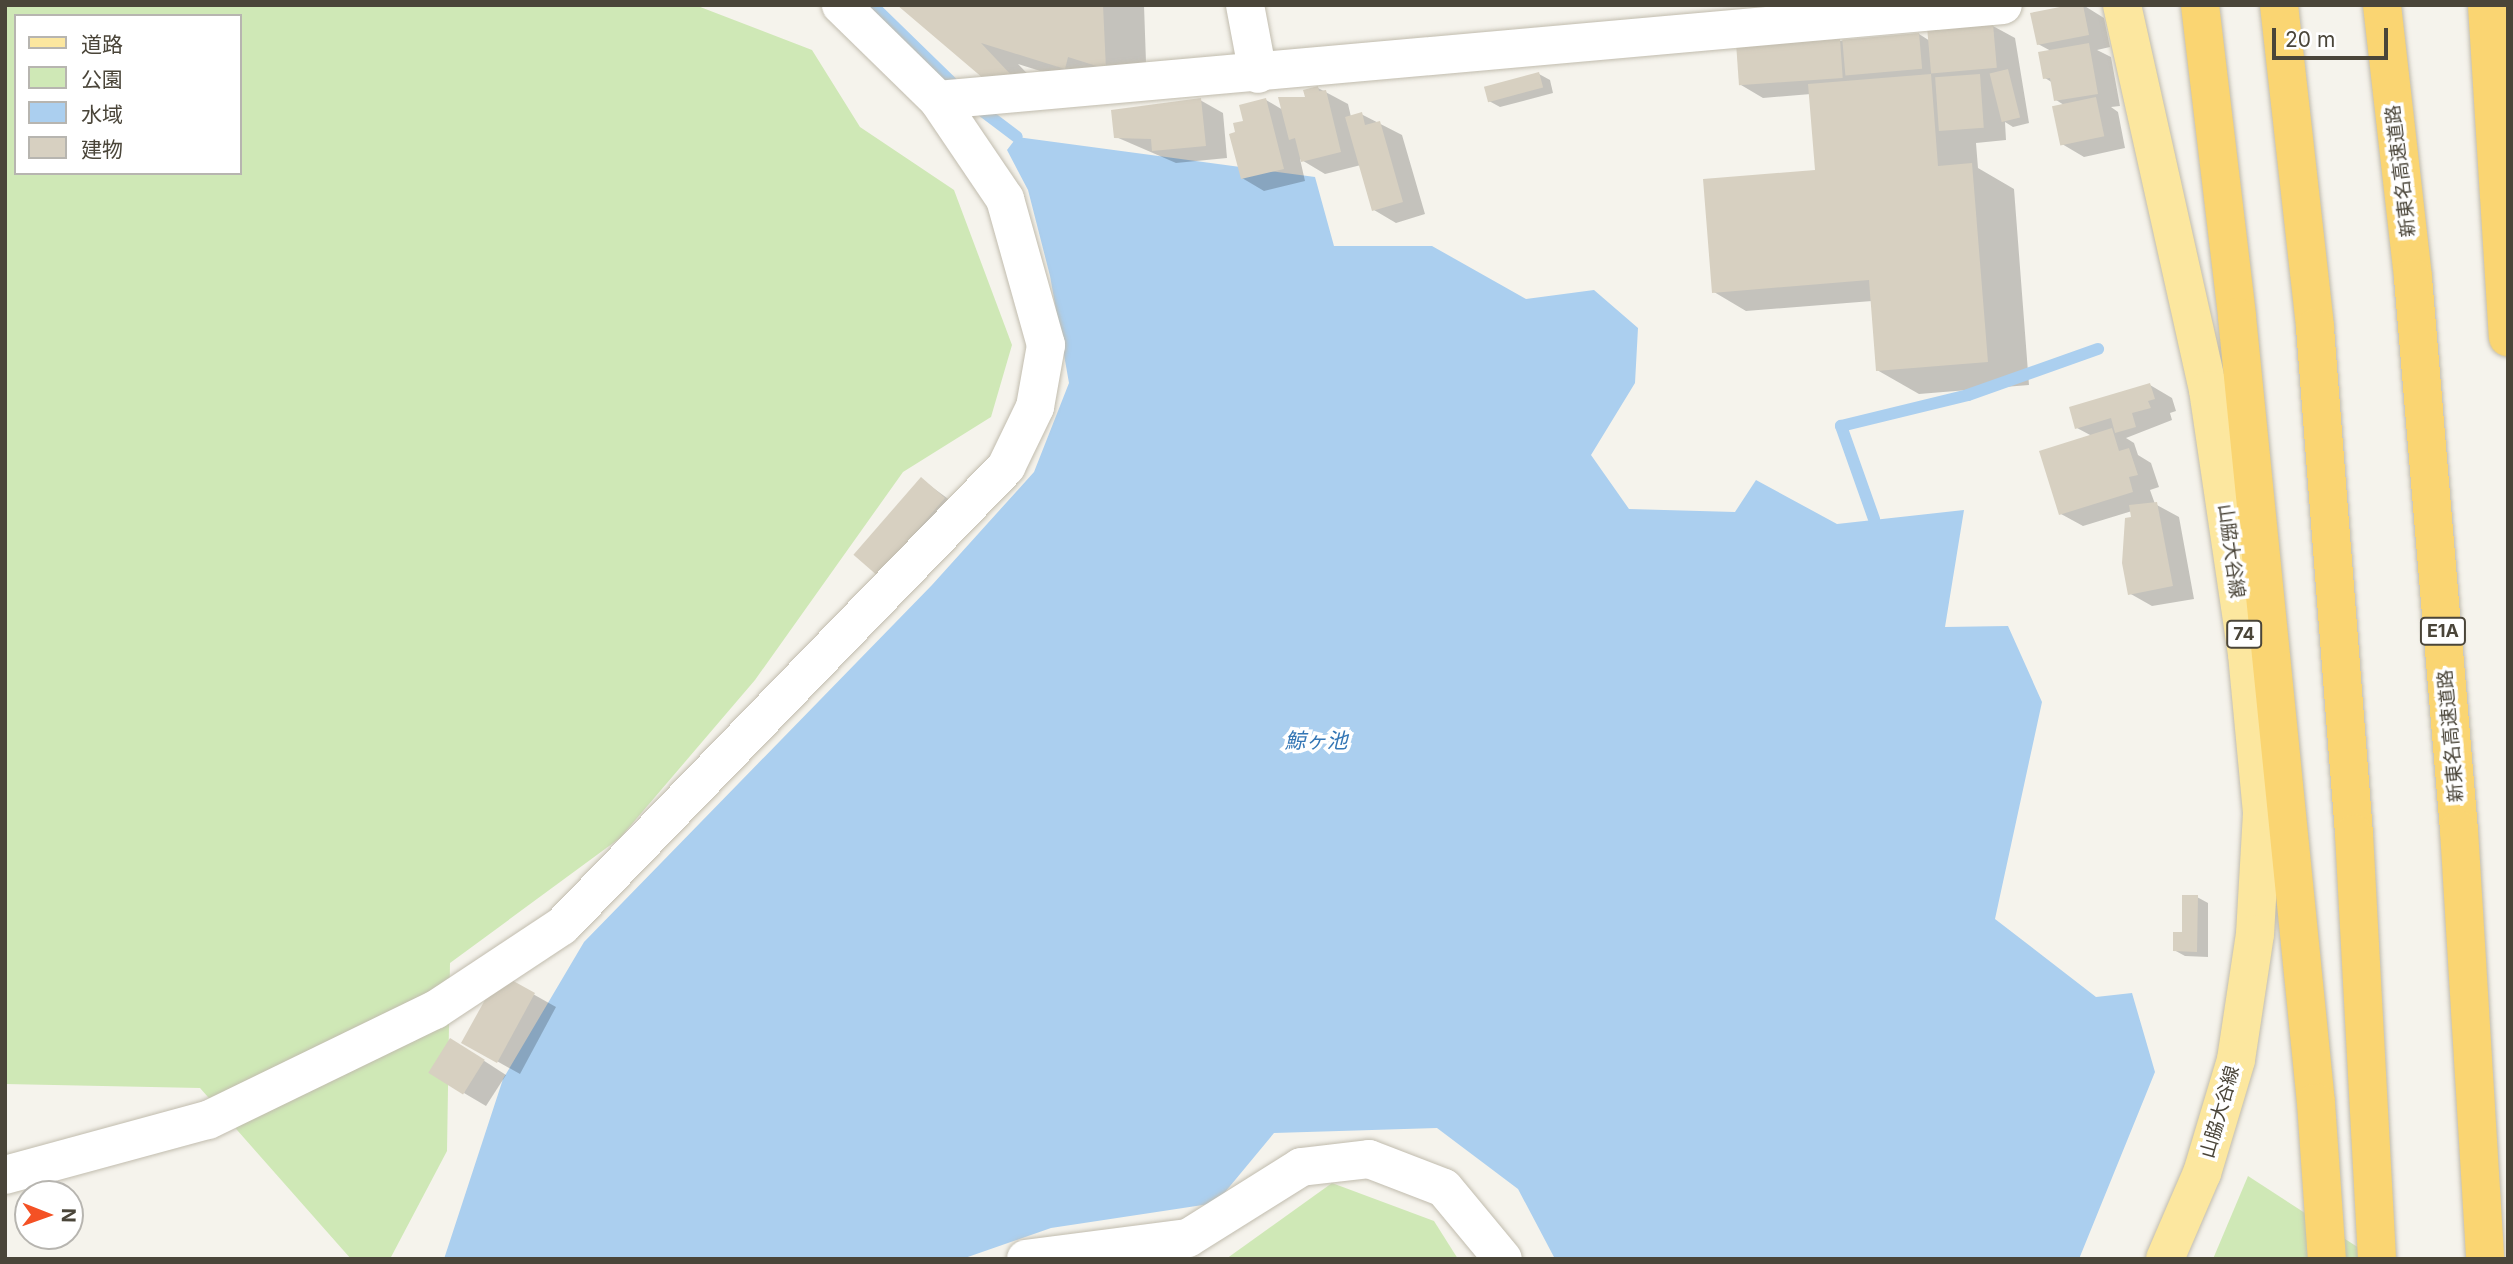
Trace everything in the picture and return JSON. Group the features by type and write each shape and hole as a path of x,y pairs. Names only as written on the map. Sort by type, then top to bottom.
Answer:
{"highway":[{"path":"2200,5 2237,317 2316,1103 2327,1259"},
{"path":"2279,5 2315,328 2354,834 2377,1259"},
{"name":"新東名高速道路","path":"2382,5 2413,278 2459,830 2485,1259"},
{"path":"2487,5 2508,337"}],"main road":[{"name":"山脇大谷線","path":"2122,5 2208,390 2246,654 2262,813 2255,934 2236,1060 2202,1173 2165,1259"}],"street":[{"path":"5,1175 208,1120 435,1010 562,926 1006,467 1035,407 1046,345 1005,199 938,100 841,5"},
{"path":"1245,5 1258,74"},
{"path":"938,100 1258,74 2003,5"},
{"path":"1026,1259 1188,1238 1301,1167 1369,1159 1444,1188 1503,1259"}],"green space":[{"path":"5,5 695,5 812,50 860,127 954,190 1012,345 991,417 903,472 755,680 620,838 450,963 447,1151 390,1259 351,1259 200,1088 5,1084"},
{"path":"2248,1176 2376,1259 2213,1259"},
{"path":"1332,1183 1434,1221 1458,1259 1226,1259"}],"water":[{"name":"鯨ヶ池","path":"1017,137 1315,177 1334,246 1432,246 1526,299 1594,290 1638,328 1635,383 1591,455 1629,509 1735,512 1756,480 1837,524 1964,510 1945,627 2008,626 2042,702 1995,919 2096,997 2132,993 2155,1072 2079,1259 1555,1259 1518,1189 1437,1128 1274,1133 1216,1203 1051,1228 962,1259 444,1259 503,1079 584,942 932,585 1034,472 1069,383 1050,276 1028,190 1007,150"}],"building":[{"path":"897,5 1103,5 1106,69 1068,57 1065,69 981,43 1013,77 984,79"},
{"path":"2083,5 2089,35 2037,45 2030,13"},
{"path":"1993,24 1997,68 1931,74 1927,30"},
{"path":"1919,33 1922,69 1845,76 1842,40"},
{"path":"1840,39 1843,78 1739,85 1736,46"},
{"path":"2089,43 2098,94 2054,101 2050,78 2043,79 2038,52"},
{"path":"2008,69 2020,118 2002,122 1990,74"},
{"path":"1539,72 1543,87 1488,102 1484,87"},
{"path":"1931,74 1938,166 1972,163 1988,362 1876,371 1869,280 1712,293 1703,179 1815,170 1808,84"},
{"path":"1980,74 1984,128 1939,131 1935,77"},
{"path":"1318,86 1319,91 1326,90 1341,152 1301,162 1295,138 1289,140 1278,97 1305,97 1303,90"},
{"path":"2096,97 2104,136 2060,145 2052,106"},
{"path":"1201,98 1206,146 1152,151 1151,139 1114,138 1111,110"},
{"path":"1266,98 1284,169 1241,179 1229,134 1235,132 1233,123 1243,121 1239,105"},
{"path":"1362,112 1365,125 1380,121 1403,202 1372,211 1345,117"},
{"path":"2150,383 2155,399 2148,401 2151,408 2132,413 2136,427 2115,433 2111,418 2075,429 2069,407"},
{"path":"2112,428 2119,451 2129,448 2138,475 2129,477 2133,492 2059,515 2039,451"},
{"path":"921,477 945,498 878,576 853,555"},
{"path":"2157,502 2173,586 2128,595 2122,563 2125,518 2131,517 2129,505"},
{"path":"2182,895 2198,895 2197,952 2173,951 2173,932 2182,932"},
{"path":"508,978 535,993 497,1063 461,1043 486,998"},
{"path":"450,1038 485,1060 463,1094 428,1073"}],"waterway":[{"path":"872,5 960,91"},
{"path":"976,106 1017,137"},
{"path":"1874,519 1841,426 1968,395 2098,349"}]}
